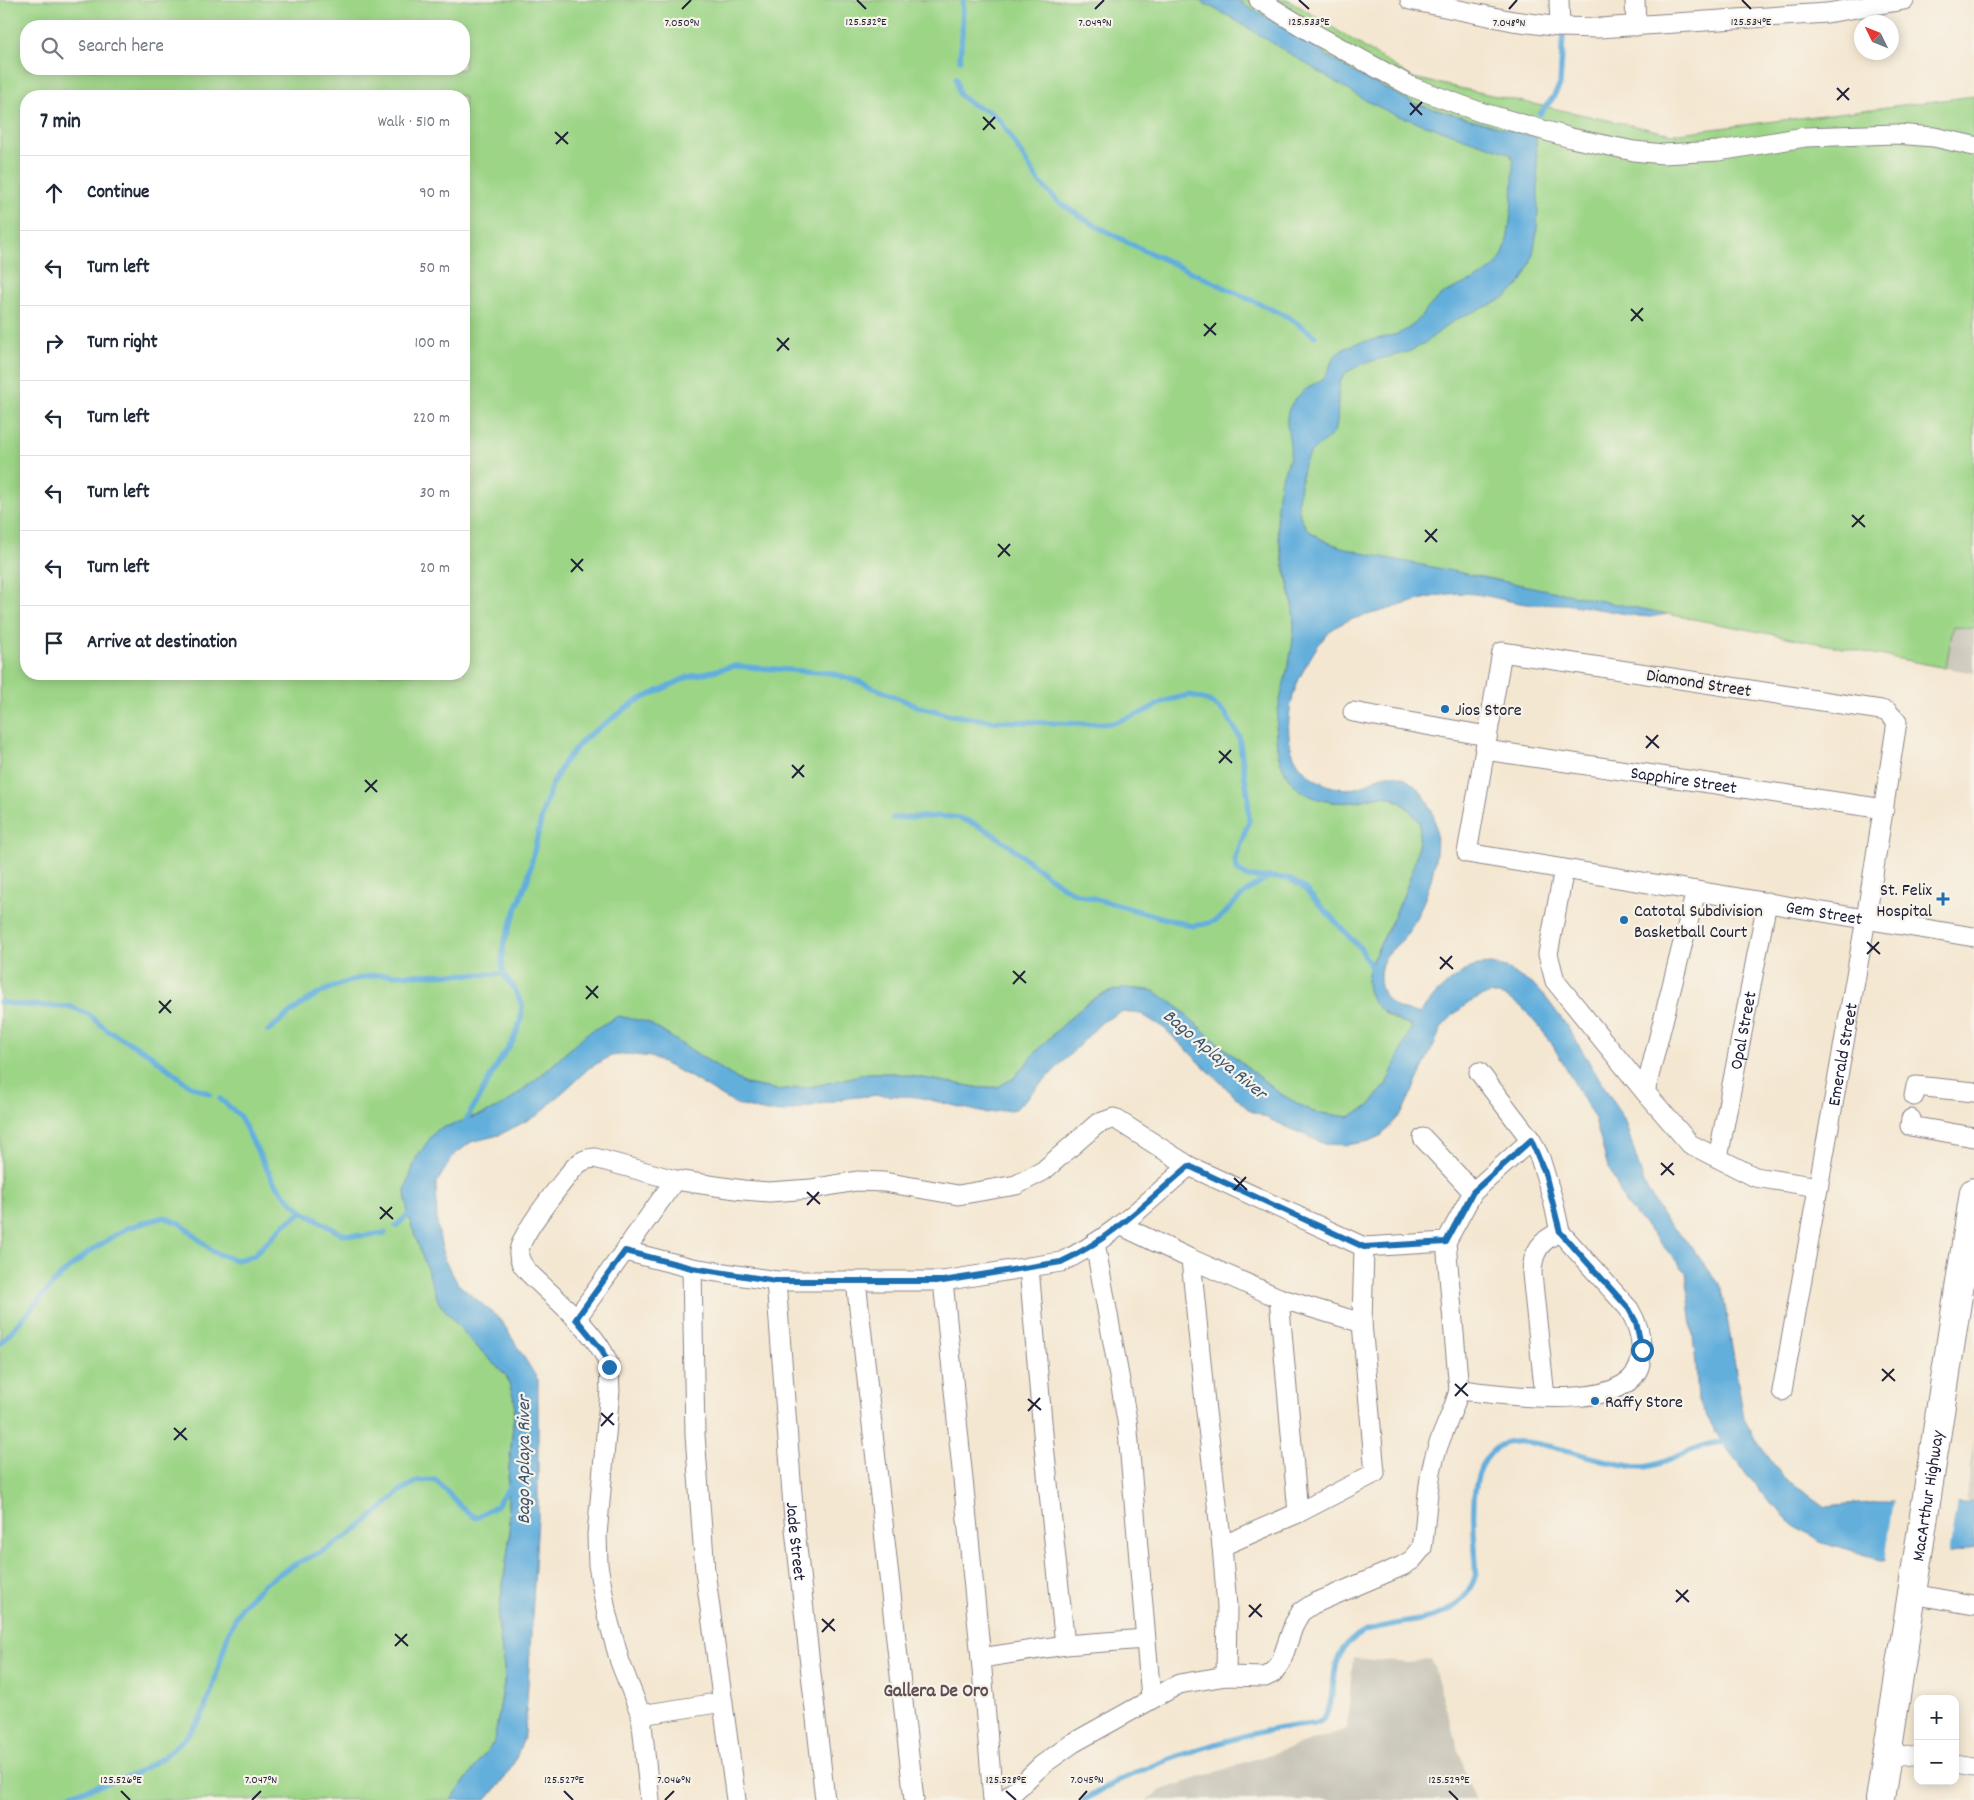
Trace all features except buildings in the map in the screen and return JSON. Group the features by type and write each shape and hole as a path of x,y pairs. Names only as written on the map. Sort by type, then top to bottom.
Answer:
{"highway":[{"name":"MacArthur Highway","path":"1880,1800 1974,1192"}],"street":[{"path":"1259,0 1311,32 1412,87 1480,112 1571,138 1634,151 1663,154 1718,151 1805,137 1896,134 1934,137 1974,146"},
{"path":"1410,0 1478,14 1560,26 1599,28 1827,13 1904,0"},
{"path":"1559,0 1560,26"},
{"path":"1635,0 1636,26"},
{"name":"Diamond Street","path":"1486,743 1502,652 1881,710 1894,717"},
{"name":"Sapphire Street","path":"1353,712 1486,743 1884,809"},
{"name":"Emerald Street","path":"1782,1391 1866,919 1897,729 1897,722 1894,717"},
{"name":"Gem Street","path":"1486,743 1467,853 1974,936"},
{"path":"1564,869 1548,954 1555,981 1690,1144 1755,1177 1818,1188"},
{"path":"1645,1092 1696,891"},
{"name":"Opal Street","path":"1718,1158 1767,902"},
{"path":"1458,1390 1545,1397 1587,1397 1624,1385 1638,1371 1641,1360 1640,1336 1636,1322 1629,1309 1560,1232 1545,1173 1531,1140 1479,1072"},
{"path":"1914,1096 1916,1086 1974,1092"},
{"path":"650,1800 641,1715 620,1662 607,1616 598,1565 597,1534 610,1390 609,1367 602,1350 576,1319 522,1264 519,1254 521,1243 528,1230 579,1163 586,1159 602,1159 675,1180 743,1190 769,1192 811,1189 857,1181 884,1182 958,1195 1016,1185 1043,1171 1098,1124 1114,1118 1189,1166 1364,1247 1446,1242"},
{"path":"1911,1119 1910,1126 1974,1137"},
{"path":"1423,1138 1473,1192"},
{"path":"1005,1800 1042,1765 1072,1743 1151,1698 1180,1684 1226,1676 1257,1678 1265,1677 1272,1673 1281,1662 1294,1624 1301,1612 1313,1604 1402,1566 1418,1554 1422,1548 1428,1484 1434,1457 1455,1406 1458,1390 1446,1242 1473,1192 1531,1140"},
{"path":"625,1251 692,1268 776,1281 943,1281 1061,1262 1096,1243 1189,1166"},
{"path":"576,1319 675,1180"},
{"path":"1120,1224 1191,1259 1279,1298 1362,1323"},
{"path":"1545,1397 1532,1262 1536,1251 1543,1242 1560,1232"},
{"path":"1096,1243 1127,1420 1151,1698"},
{"path":"1222,1546 1298,1513 1375,1473 1362,1323 1364,1247"},
{"path":"1191,1259 1205,1403 1222,1546 1226,1606 1226,1676"},
{"path":"1029,1267 1044,1445 1066,1645"},
{"path":"692,1268 695,1435 705,1571 736,1800"},
{"name":"Jade Street","path":"776,1281 794,1520 825,1800"},
{"path":"856,1281 914,1800"},
{"path":"943,1281 982,1658 993,1800"},
{"path":"1279,1298 1298,1513"},
{"path":"1913,1584 1974,1605"},
{"path":"982,1658 1066,1645 1145,1639"},
{"path":"641,1715 724,1702"},
{"path":"1887,1753 1914,1757"},
{"path":"1959,1765 1974,1767"}],"shaded area":[{"path":"1953,625 1974,629 1974,673 1946,668"},
{"path":"1974,1440 1974,1500 1965,1503 1972,1452"},
{"path":"1353,1658 1408,1663 1431,1658 1474,1800 1146,1800 1162,1790 1347,1729"}],"green space":[{"path":"0,0 1289,0 1413,78 1672,134 1974,96 1974,629 1953,626 1946,668 1354,552 1338,547 1311,532 1302,521 1298,508 1299,493 1277,522 1280,548 1293,607 1294,626 1291,657 1276,727 1278,752 1286,772 1300,789 1319,799 1350,802 1373,797 1395,799 1420,823 1420,843 1414,868 1403,898 1370,965 1378,1007 1388,1016 1413,1026 1386,1085 1368,1107 1349,1117 1313,1112 1279,1093 1208,1035 1178,1007 1154,991 1123,988 1100,995 1083,1006 1041,1046 1014,1078 998,1087 981,1088 894,1073 868,1073 816,1086 778,1090 745,1084 647,1022 545,1072 505,1104 486,1113 468,1118 405,1191 472,1342 506,1375 515,1402 507,1491 510,1535 498,1620 505,1677 494,1742 451,1800 0,1800"}],"water":[{"name":"Bago Aplaya River","path":"1198,0 1237,0 1272,20 1349,70 1416,104 1536,137 1537,232 1529,268 1521,282 1507,296 1454,321 1416,348 1361,365 1342,377 1336,427 1330,437 1312,451 1304,466 1298,502 1300,516 1305,526 1323,540 1362,553 1667,614 1650,617 1638,616 1565,604 1526,604 1475,594 1451,594 1427,598 1351,620 1333,629 1318,646 1295,688 1290,709 1290,741 1292,751 1301,768 1316,780 1344,789 1363,786 1386,775 1404,778 1423,795 1429,805 1436,826 1435,861 1426,896 1407,934 1391,950 1383,962 1380,983 1385,996 1398,1008 1420,1013 1435,995 1464,971 1478,965 1491,964 1506,968 1536,987 1567,1026 1624,1119 1645,1186 1664,1218 1690,1245 1722,1288 1744,1419 1755,1439 1783,1477 1825,1507 1879,1502 1965,1503 1974,1500 1974,1546 1960,1551 1880,1560 1819,1542 1796,1526 1767,1500 1722,1442 1698,1402 1696,1364 1686,1272 1626,1204 1607,1164 1595,1119 1549,1039 1522,1007 1506,997 1490,993 1470,1002 1454,1014 1442,1027 1402,1113 1382,1135 1369,1141 1347,1145 1325,1144 1249,1110 1164,1028 1141,1014 1121,1012 1102,1022 1016,1109 985,1113 918,1097 879,1095 847,1098 784,1112 762,1111 735,1104 689,1076 651,1057 628,1054 611,1056 589,1068 538,1115 499,1135 471,1142 453,1156 436,1184 437,1223 444,1259 458,1284 501,1320 538,1380 538,1517 525,1734 510,1770 499,1786 485,1800 451,1800 494,1742 505,1677 498,1620 510,1535 507,1491 515,1402 506,1375 472,1342 439,1303 408,1216 405,1191 416,1158 436,1130 486,1113 505,1104 545,1072 586,1034 618,1016 647,1022 745,1084 778,1090 816,1086 868,1073 894,1073 981,1088 998,1087 1014,1078 1041,1046 1083,1006 1100,995 1123,988 1140,989 1154,991 1178,1007 1208,1035 1279,1093 1313,1112 1349,1117 1368,1107 1386,1085 1412,1026 1396,1020 1376,1004 1368,990 1367,981 1372,961 1410,879 1417,852 1420,823 1404,804 1386,796 1349,802 1317,799 1298,789 1291,781 1285,772 1278,754 1276,737 1277,718 1289,663 1294,626 1292,599 1280,546 1277,519 1279,488 1290,454 1287,415 1294,401 1324,377 1335,356 1341,350 1358,343 1402,332 1414,324 1441,296 1484,275 1494,267 1503,254 1508,235 1513,160 1510,154 1503,151 1395,115 1363,99 1232,18"}],"pier":[{"path":"1894,1500 1957,1500 1949,1555 1885,1562"}],"waterway":[{"path":"960,60 963,0"},
{"path":"1540,114 1560,85 1563,35"},
{"path":"956,78 959,94 969,103 992,113 1002,123 1039,182 1060,203 1091,223 1135,246 1288,317 1315,336"},
{"path":"464,1124 500,1060 513,1041 521,1020 522,1004 514,988 503,974 504,942 528,878 543,811 552,785 564,762 585,738 635,702 688,677 734,666 831,673 860,682 919,707 951,715 991,721 1113,723 1141,713 1165,701 1190,695 1209,701 1225,713 1239,736 1248,797 1249,821 1235,860 1237,870 1248,877 1288,878 1304,888 1361,949 1373,971"},
{"path":"893,818 936,816 959,818 975,824 1005,842 1045,874 1074,893 1192,926 1212,922 1223,916 1245,893 1269,877"},
{"path":"268,1031 293,1010 317,994 359,978 376,975 503,974"},
{"path":"0,1002 20,1005 72,1007 88,1014 107,1030 148,1053 189,1085 210,1094"},
{"path":"220,1099 239,1115 273,1181 303,1212 342,1234 362,1236 385,1233"},
{"path":"396,1226 413,1210"},
{"path":"0,1344 61,1275 89,1252 127,1228 164,1217 181,1224 215,1253 236,1260 253,1256 285,1224 303,1212"},
{"path":"1084,1800 1123,1779 1185,1754 1260,1732 1315,1724 1325,1717 1332,1697 1338,1660 1344,1648 1353,1639 1380,1627 1440,1615 1453,1608 1468,1592 1476,1574 1474,1506 1478,1477 1490,1453 1501,1445 1513,1442 1529,1443 1609,1462 1641,1467 1662,1463 1697,1448 1718,1443 1728,1443"},
{"name":"Bago Aplaya River","path":"52,1800 133,1775 165,1756 185,1738 201,1718 212,1689 229,1631 241,1607 265,1583 349,1535 377,1513 400,1491 418,1481 435,1480 465,1510 476,1518 497,1505 510,1486"}],"place":[{"name":"Jios Store","path":"1445,709"},
{"name":"St. Felix Hospital","path":"1943,899"},
{"name":"Catotal Subdivision Basketball Court","path":"1624,920"},
{"name":"Raffy Store","path":"1595,1401"}],"district":[{"name":"Gallera De Oro","path":"936,1689"}],"route":[{"path":"609,1367 602,1350 576,1319 625,1251 692,1268 776,1281 943,1281 1061,1262 1074,1256 1096,1243 1189,1166 1364,1247 1446,1242 1473,1192 1531,1140 1545,1173 1560,1232 1629,1309 1636,1322 1642,1350"}]}
